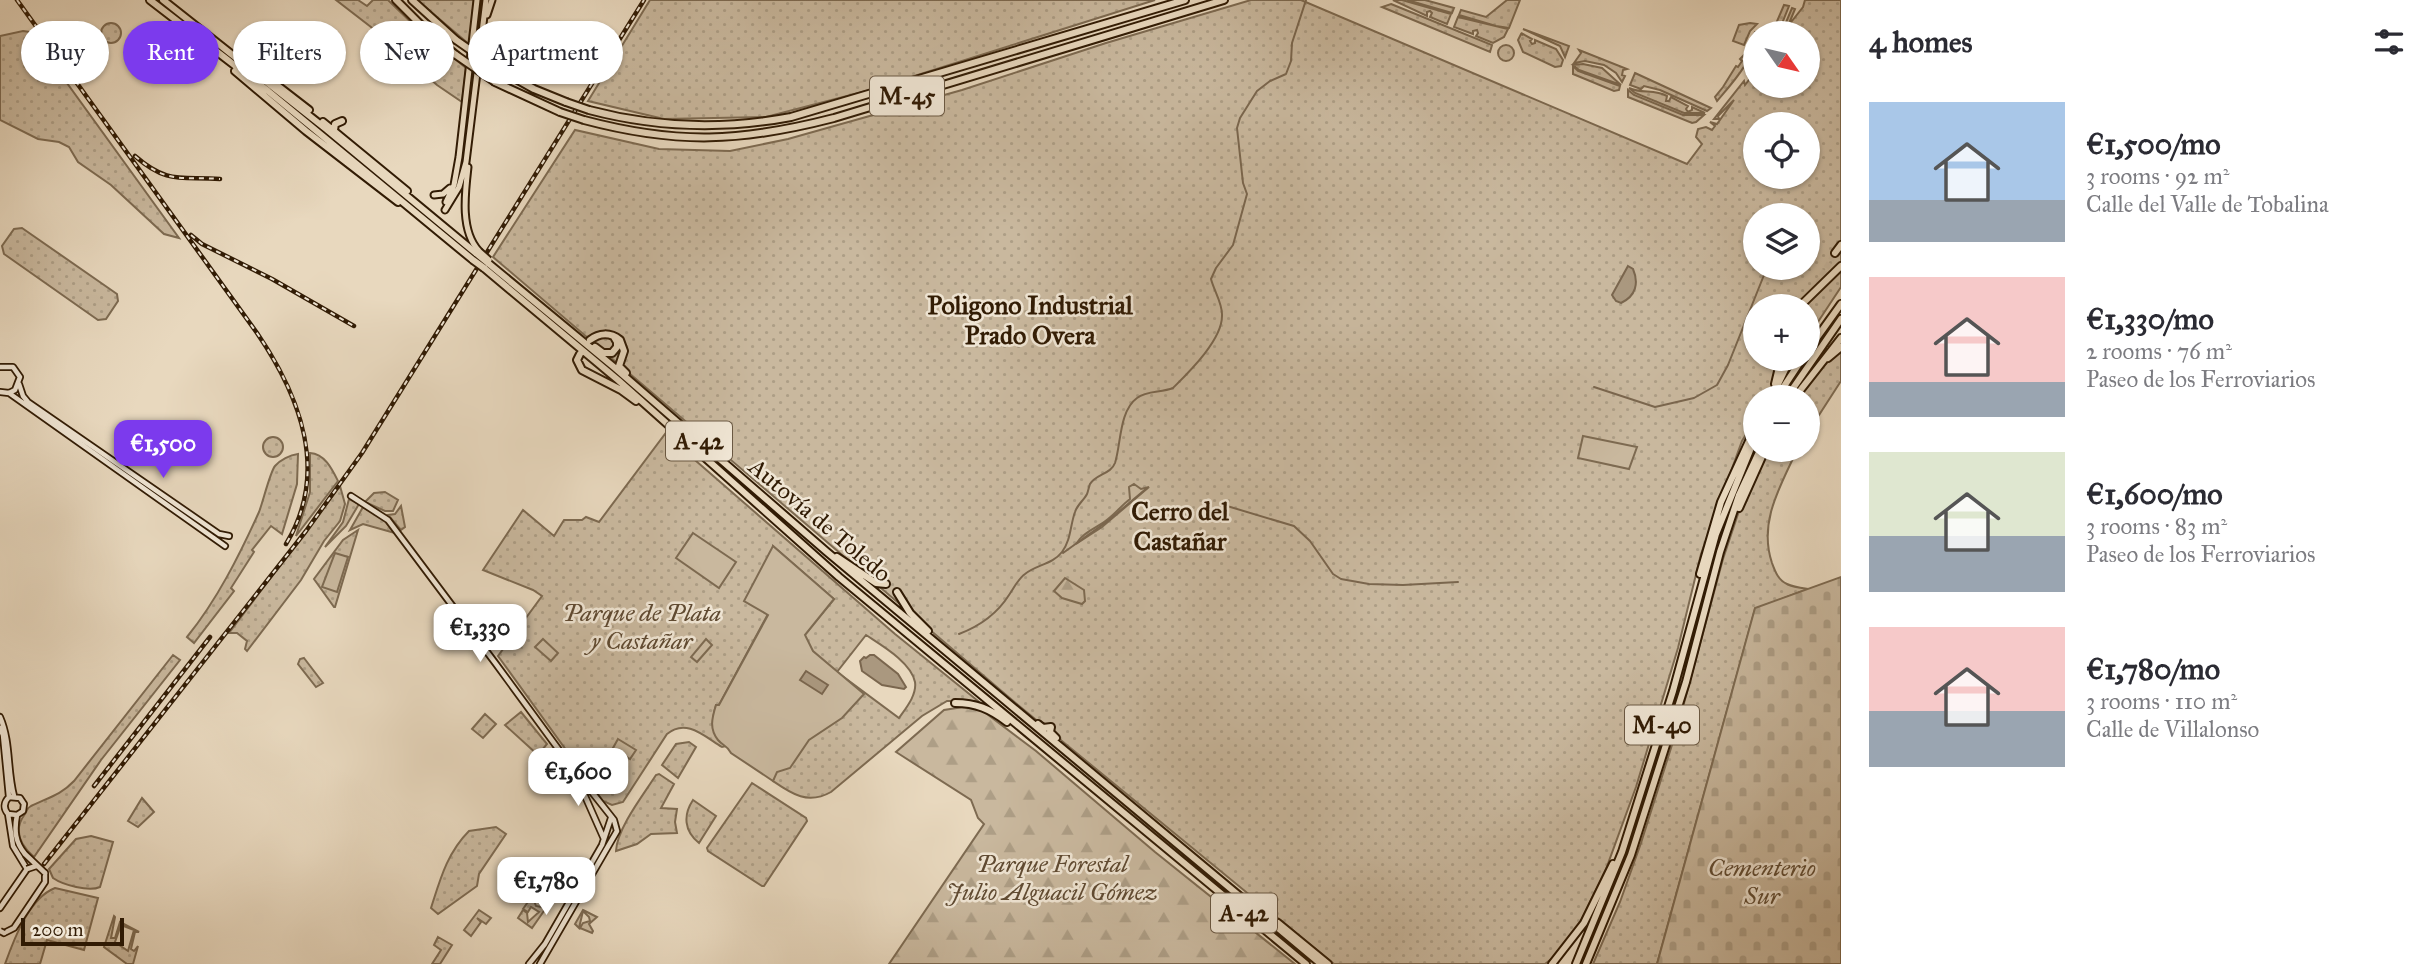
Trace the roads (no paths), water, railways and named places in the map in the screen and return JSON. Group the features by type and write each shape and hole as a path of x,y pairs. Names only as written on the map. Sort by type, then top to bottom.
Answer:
{"highway":[{"path":"150,0 177,21"},
{"name":"Autovía de Toledo","path":"163,0 233,58"},
{"name":"M-45","path":"396,0 421,26 456,55 495,82 584,120 640,134 689,138 759,135 834,118 1224,0"},
{"name":"M-45","path":"412,0 456,40 496,68 534,89 589,110 640,122 689,127 757,123 791,117 1185,0"},
{"path":"453,199 446,202 455,175 477,0"},
{"path":"483,21 486,0"},
{"path":"485,21 492,0"},
{"path":"224,50 248,62 309,110"},
{"path":"219,57 378,188 426,216"},
{"name":"Autovía de Toledo","path":"264,84 487,264 839,577 1306,964"},
{"path":"476,84 466,208 476,255"},
{"path":"323,121 419,202 426,216"},
{"path":"334,130 335,124 342,121"},
{"path":"445,211 463,178 471,129"},
{"path":"434,195 447,192 455,175"},
{"path":"1835,253 1841,245"},
{"name":"Autovía de Toledo","path":"487,264 571,331 964,667 1018,711 1044,728 1051,727 1052,735 1089,766 1097,778 1231,889"},
{"path":"1812,294 1841,266"},
{"path":"1820,333 1841,303"},
{"path":"1795,385 1841,319"},
{"path":"571,331 607,354 617,347 612,336"},
{"path":"590,340 601,335 620,340 624,347 619,366 643,393"},
{"path":"1804,385 1841,338"},
{"path":"1805,385 1822,363 1841,347"},
{"path":"580,354 577,360 582,370 621,390 682,436"},
{"path":"607,383 610,373"},
{"name":"M-40","path":"1698,597 1703,560 1721,502 1743,452"},
{"name":"M-40","path":"1576,964 1622,852 1673,691 1720,523 1745,462"},
{"name":"M-40","path":"1586,964 1631,855 1686,682 1728,527 1755,462"},
{"name":"M-40","path":"1706,603 1737,514 1760,462"},
{"path":"827,552 842,559 876,583 886,584"},
{"path":"897,592 914,617 953,653 964,667"},
{"path":"955,703 979,705 993,711 1030,736"},
{"path":"1552,964 1584,923 1616,855 1622,852"},
{"path":"1231,889 1244,895 1328,964"},
{"name":"A-42","path":"1231,889 1321,964"}],"main road":[{"path":"0,367 8,366 17,371 23,396 29,402 217,533 229,536"},
{"path":"9,393 19,384"},
{"path":"0,392 9,393 225,546"},
{"path":"351,496 388,520 616,824 617,831 540,964"},
{"path":"0,717 7,738 10,779 11,797 5,803 13,846 27,869"},
{"path":"0,728 11,797"},
{"path":"573,769 604,839"},
{"path":"8,814 17,815 23,811 24,804 20,798 11,797"},
{"path":"0,931 4,933 14,928 43,884 45,873 25,854 16,840 17,815"},
{"path":"529,964 545,944 604,839 612,817"},
{"path":"0,908 27,869 37,866"}],"waterway":[{"path":"959,634 993,614 1025,574 1062,552 1069,538 1076,509 1087,494 1090,484 1110,470 1115,463 1124,420 1131,404 1145,394 1173,388 1204,355 1217,335 1222,311 1211,279 1233,245 1247,194 1243,183 1237,128 1240,118 1257,91 1286,74 1291,61 1292,43 1306,0"},
{"path":"1594,387 1655,407 1694,398 1717,385 1728,365 1762,280"},
{"path":"1063,553 1147,488"},
{"path":"1227,506 1294,526 1310,541 1333,574 1341,579 1369,584 1403,585 1458,582"}],"tunnel":[{"path":"1814,294 1835,253"}],"railway":[{"path":"17,0 257,333 286,382 297,408 307,462 306,490 299,517 286,544"},
{"path":"44,864 306,531 362,453 644,0"},
{"path":"135,156 166,175 220,179"},
{"path":"191,235 202,244 272,279 354,326"},
{"path":"94,786 210,637"}],"district":[{"name":"Poligono Industrial Prado Overa","path":"1030,320"},
{"name":"Cerro del Castañar","path":"1180,526"}],"park label":[{"name":"Parque de Plata y Castañar","path":"642,627"},
{"name":"Parque Forestal Julio Alguacil Gómez","path":"1052,878"},
{"name":"Cementerio Sur","path":"1762,882"}]}
